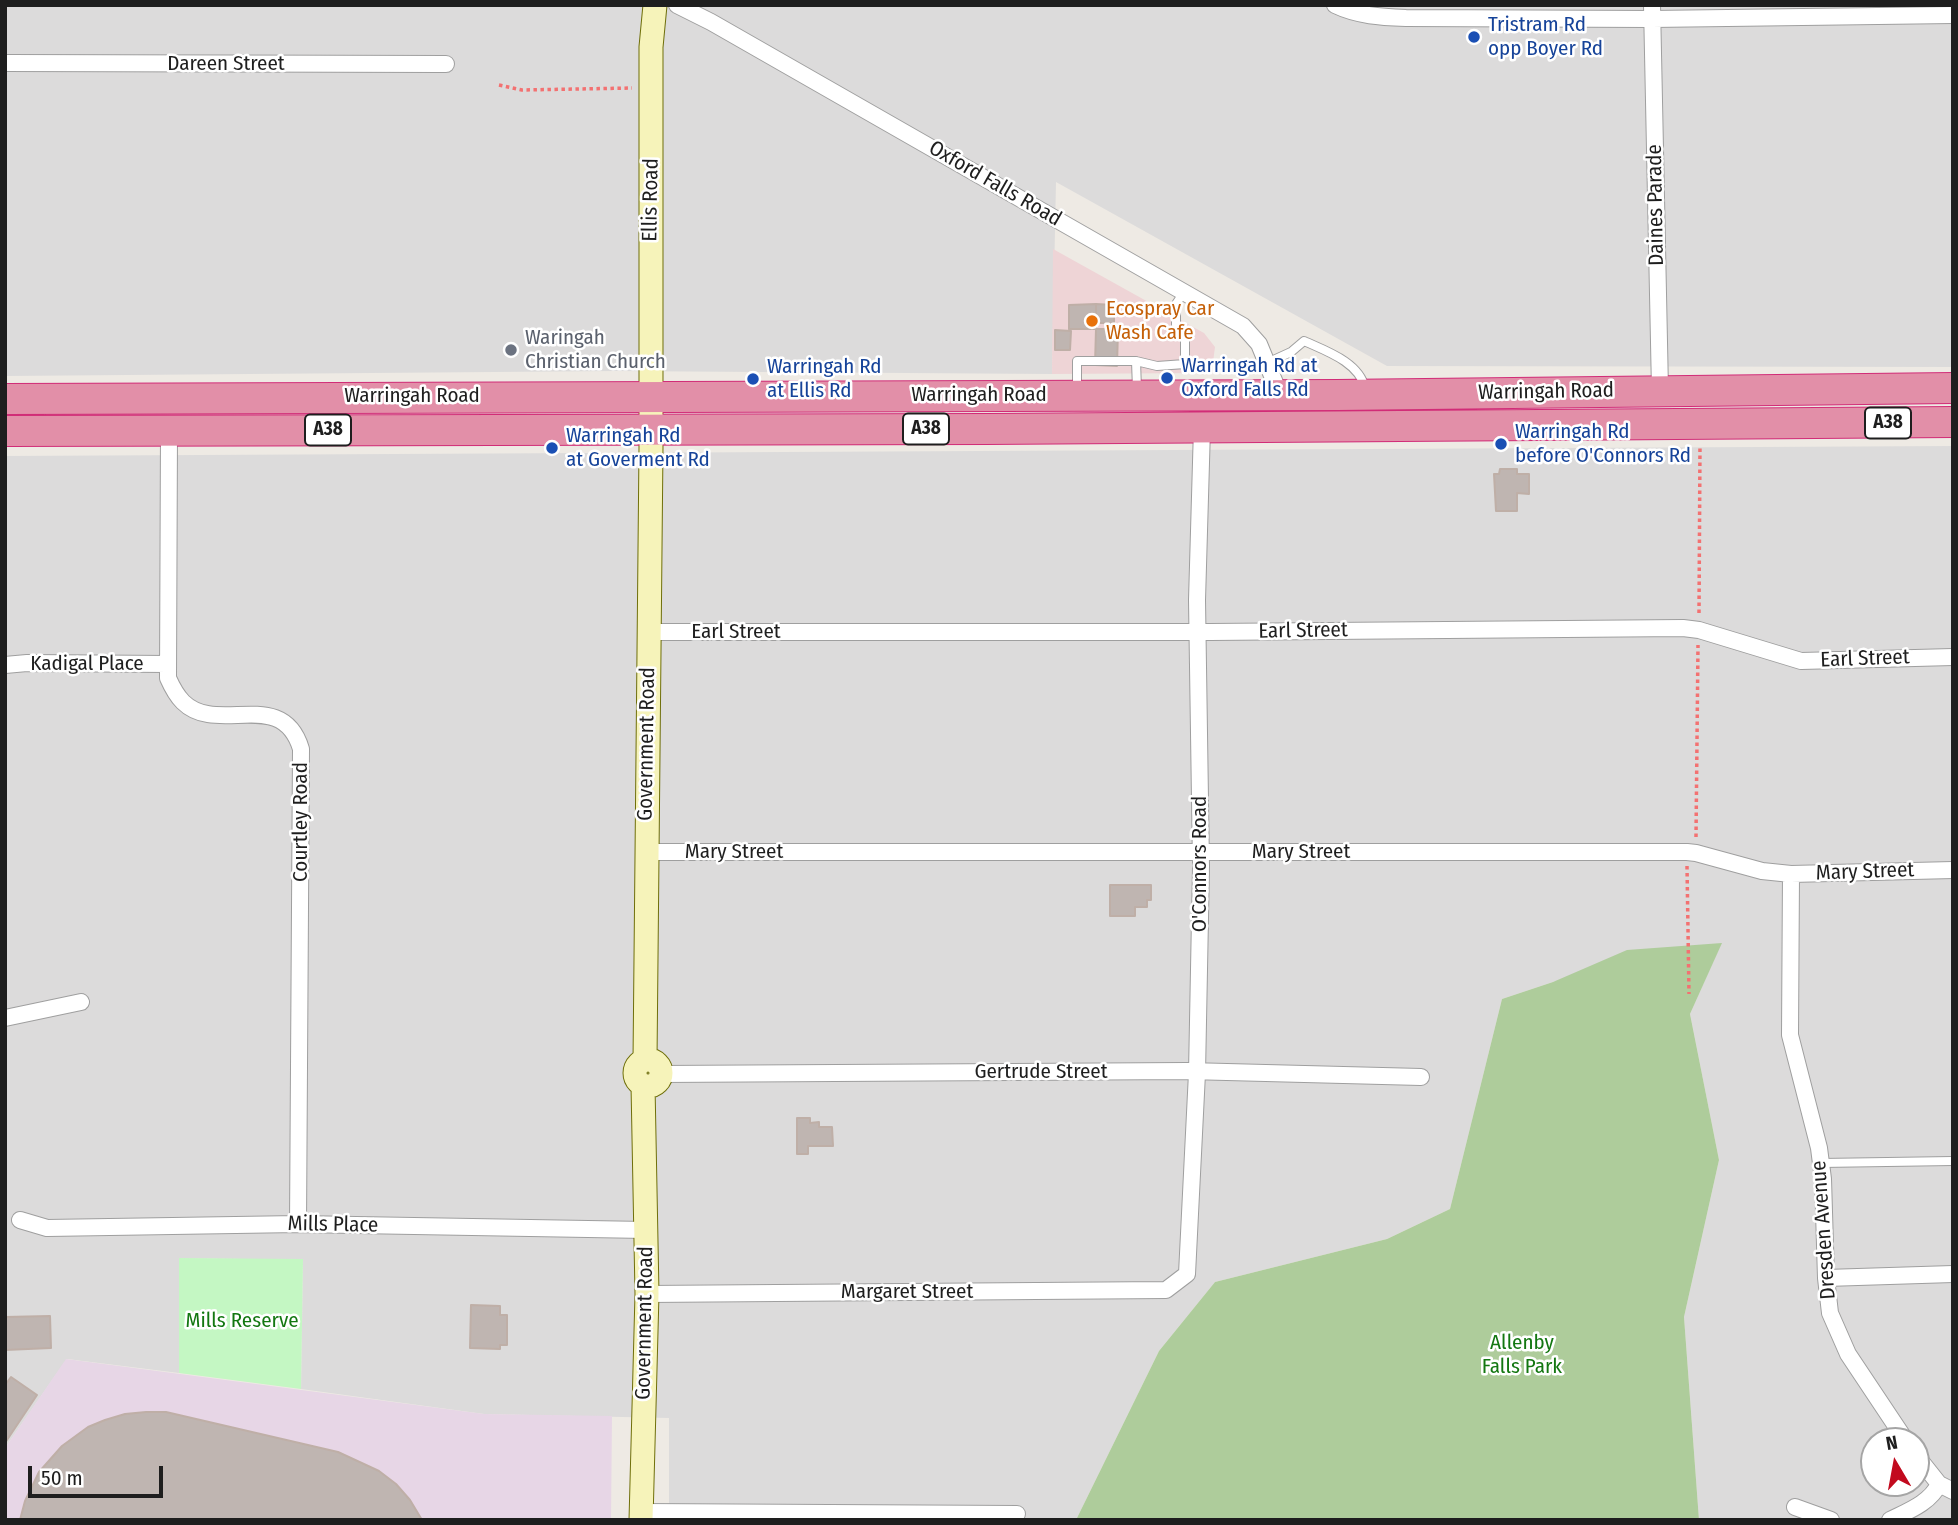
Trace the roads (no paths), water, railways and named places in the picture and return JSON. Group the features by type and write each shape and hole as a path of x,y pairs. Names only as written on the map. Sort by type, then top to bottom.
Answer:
{"highway":[{"name":"Warringah Road","path":"5,399 1280,395 1953,388"},
{"name":"Warringah Road","path":"5,431 1202,428 1953,422"}],"street":[{"name":"Ellis Road","path":"651,429 651,47 655,5"},
{"name":"Oxford Falls Road","path":"677,5 1243,326 1259,344 1280,395"},
{"path":"1335,5 1352,13 1378,17 1480,12 1953,15"},
{"name":"Daines Parade","path":"1652,12 1660,390"},
{"name":"Dareen Street","path":"5,63 446,64"},
{"name":"O'Connors Road","path":"1166,1290 1186,1274 1198,1073 1200,852 1197,600 1202,428"},
{"name":"Government Road","path":"641,1516 648,1294 646,1230 650,1073 646,852 651,429"},
{"name":"Courtley Road","path":"169,431 168,678 184,704 201,713 271,716 285,722 294,732 301,749 298,1224"},
{"name":"Earl Street","path":"649,632 1199,632 1683,628 1801,661 1953,656"},
{"name":"Kadigal Place","path":"5,665 168,664"},
{"name":"Mary Street","path":"646,852 1687,852 1762,871 1791,874 1953,870"},
{"name":"Dresden Avenue","path":"1791,874 1788,954 1790,1035 1821,1163 1830,1313 1835,1329 1896,1427"},
{"path":"5,1018 81,1002"},
{"name":"Gertrude Street","path":"650,1073 1198,1073 1421,1077"},
{"name":"Mills Place","path":"20,1220 47,1228 298,1224 646,1230"},
{"path":"1826,1278 1953,1274"},
{"name":"Margaret Street","path":"648,1294 1166,1290"},
{"path":"1889,1520 1946,1488 1930,1470"},
{"path":"1795,1507 1831,1520"},
{"path":"641,1516 1017,1514"}],"lane":[{"path":"1077,395 1077,360 1136,360 1157,366 1185,364 1185,338 1176,325 1176,304 1184,292"},
{"path":"1267,363 1291,352 1304,341 1338,356 1363,378 1367,394"},
{"path":"1136,360 1138,395"},
{"path":"1821,1163 1953,1161"}],"place":[{"name":"Tristram Rd opp Boyer Rd","path":"1474,37"},
{"name":"Ecospray Car Wash Cafe","path":"1092,321"},
{"name":"Waringah Christian Church","path":"511,350"},
{"name":"Warringah Rd at Oxford Falls Rd","path":"1167,378"},
{"name":"Warringah Rd at Ellis Rd","path":"753,379"},
{"name":"Warringah Rd before O'Connors Rd","path":"1501,444"},
{"name":"Warringah Rd at Goverment Rd","path":"552,448"}],"park label":[{"name":"Mills Reserve","path":"242,1321"},
{"name":"Allenby Falls Park","path":"1522,1355"}]}
